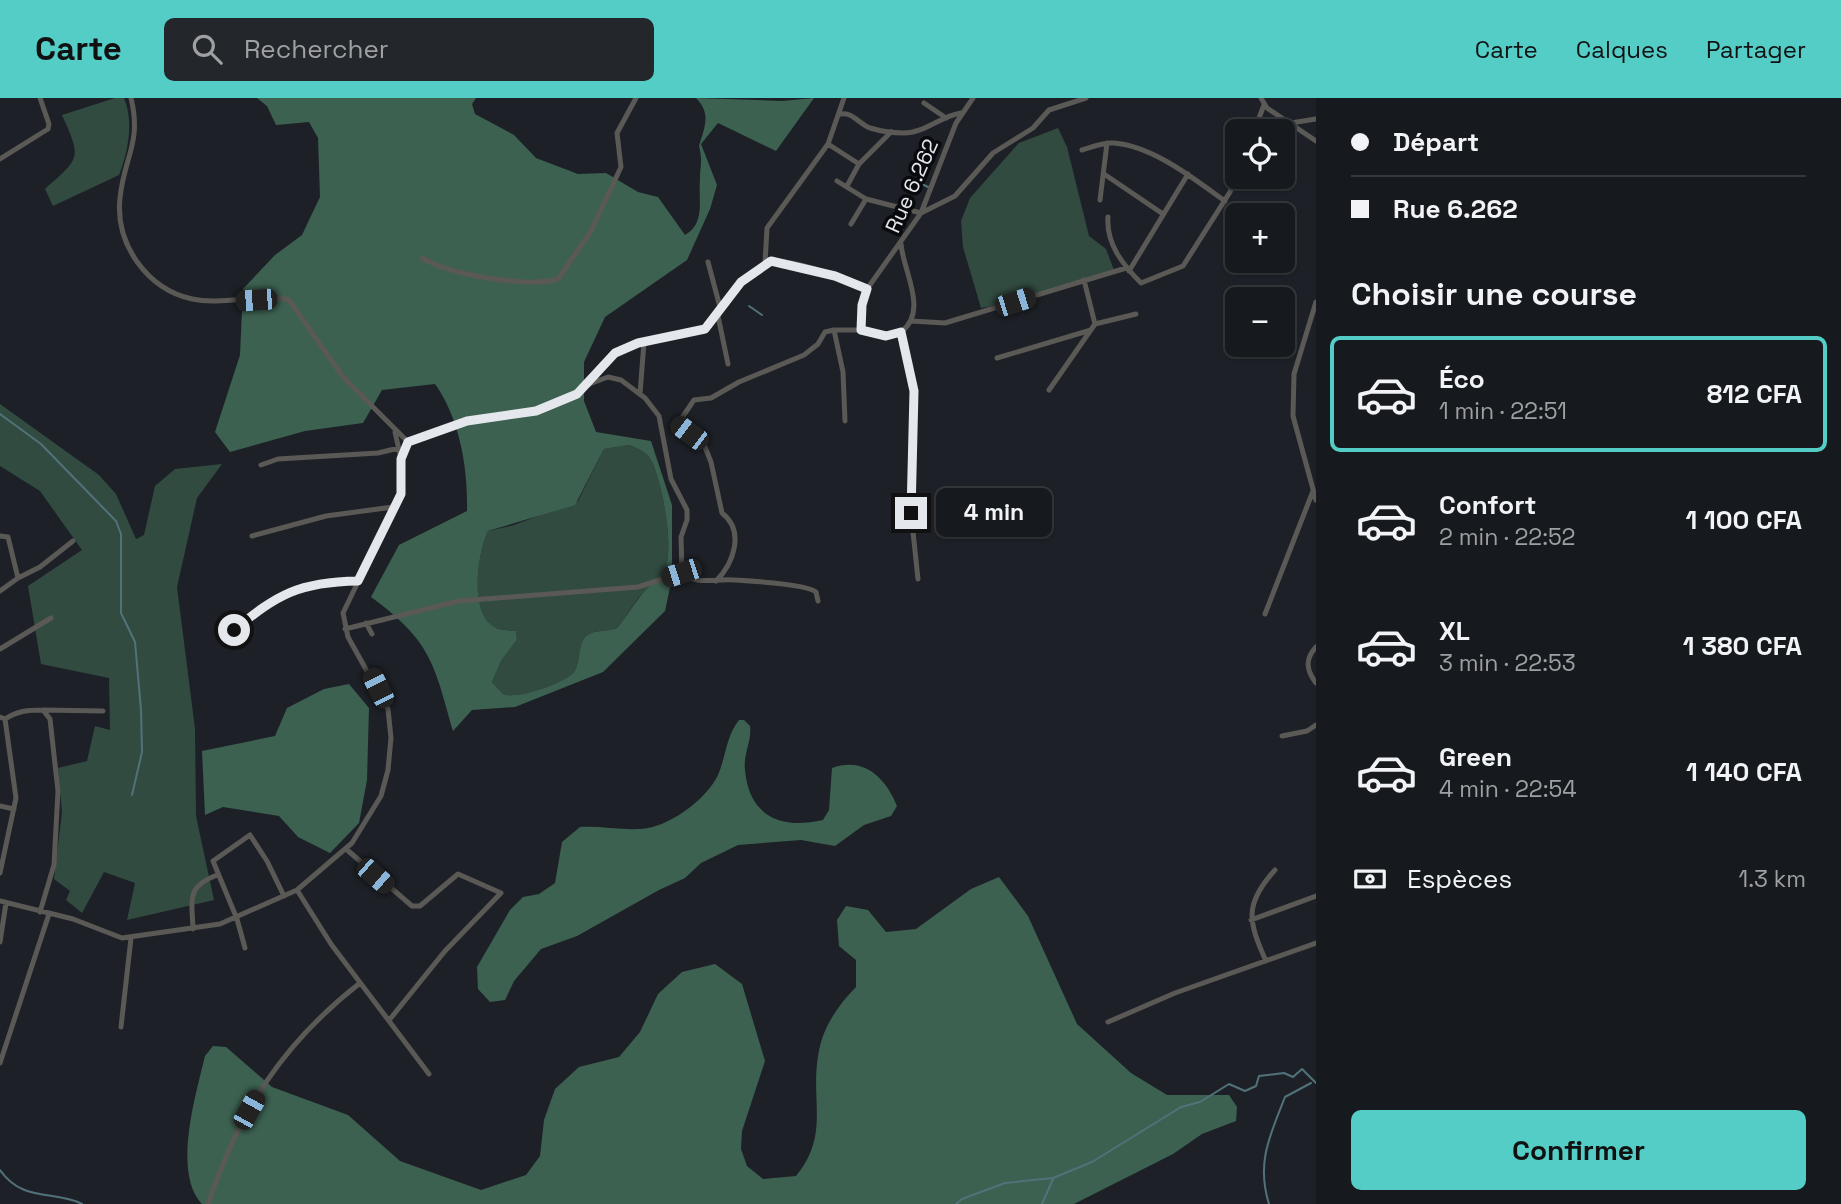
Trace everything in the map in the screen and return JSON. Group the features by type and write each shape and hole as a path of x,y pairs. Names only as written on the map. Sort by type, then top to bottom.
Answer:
{"street":[{"path":"0,159 48,129 49,124 40,98"},
{"path":"131,98 136,138 119,206 125,236 135,262 160,284 187,298 220,302 289,300 319,339 335,367 395,432 408,442"},
{"path":"422,258 440,268 462,274 538,282 558,279 591,231 621,167 617,133 636,98"},
{"path":"765,263 767,228 828,144 841,114 844,98"},
{"path":"841,114 850,114 872,128 891,132 915,132 962,112 967,105 963,98"},
{"name":"Rue 6.262","path":"911,321 913,298 901,244 921,213 962,112 973,98"},
{"path":"837,181 866,199 921,213 955,196 993,153 1033,128 1049,110 1086,98"},
{"path":"1261,98 1264,105 1284,119"},
{"path":"924,103 946,118"},
{"path":"1259,119 1264,105"},
{"path":"1295,122 1316,119"},
{"path":"1295,126 1316,141"},
{"path":"848,186 859,164 891,132"},
{"path":"1100,200 1107,143"},
{"path":"1082,149 1107,143 1132,146 1188,174 1224,201"},
{"path":"828,144 859,164"},
{"path":"1104,174 1163,214"},
{"path":"716,581 736,549 736,532 730,519 722,513 711,462 701,437 677,425 694,400 711,398 739,382 804,355 818,344 825,332 861,330 886,336 901,332 911,321 945,323 1084,280 1128,270 1188,174"},
{"path":"1108,217 1108,232 1128,270 1141,283 1183,266 1230,189"},
{"path":"851,225 866,199"},
{"path":"861,330 862,305 867,289 901,244"},
{"path":"590,384 615,353 644,342 705,329 720,313 741,282 765,263 777,261 793,264 844,279 867,289"},
{"path":"708,262 728,364"},
{"path":"1049,390 1093,327 1084,280"},
{"path":"1316,302 1294,374 1293,416 1316,500"},
{"path":"997,358 1136,314"},
{"path":"834,330 843,372 845,421"},
{"path":"901,332 914,391 911,513 918,579"},
{"path":"640,394 644,342"},
{"path":"401,459 408,442 467,421 528,414 567,399 590,384 611,377 640,394 659,416 671,479 687,510 687,520 681,537 681,573"},
{"path":"0,942 3,902 116,936 131,938 237,919 297,890 346,849 368,821 381,796 388,770 391,738 388,709 345,629 343,614 402,488 401,459 395,432"},
{"path":"261,465 278,459 377,453 398,448"},
{"path":"1265,614 1313,491"},
{"path":"251,536 326,516 393,507"},
{"path":"0,536 8,537 18,578"},
{"path":"0,591 40,567 73,541"},
{"path":"345,629 460,601 638,587 681,573 703,582 733,579 803,586 816,592 818,601"},
{"path":"234,630 287,592 332,581 358,581"},
{"path":"0,649 51,618"},
{"path":"366,623 372,634"},
{"path":"1316,647 1307,664 1316,683"},
{"path":"40,912 54,865 58,791 50,719 43,710"},
{"path":"0,873 15,809 15,790 2,718 14,712 103,711"},
{"path":"1282,736 1307,731 1316,725"},
{"path":"0,806 15,809"},
{"path":"245,948 237,919 213,861 250,835 267,861 284,896"},
{"path":"346,849 412,906 420,906 458,874 501,893 445,951 390,1019"},
{"path":"1266,961 1251,920 1252,904 1260,886 1275,870"},
{"path":"193,929 192,893 199,882 217,875"},
{"path":"297,890 360,983 429,1073"},
{"path":"1251,920 1316,896"},
{"path":"0,1063 49,914"},
{"path":"121,1027 131,938"},
{"path":"1108,1022 1175,993 1316,943"},
{"path":"208,1204 220,1168 240,1126 292,1044 323,1013 360,983"}],"green space":[{"path":"115,98 124,98 129,117 127,147 119,175 53,206 45,189 71,164 75,150 62,115"},
{"path":"257,98 476,98 472,104 475,114 514,135 536,158 578,174 606,173 638,192 658,197 685,235 696,224 700,210 699,146 705,115 696,98 782,101 814,98 776,151 718,123 701,144 717,185 710,209 687,260 605,317 584,362 584,401 596,432 651,441 672,505 672,578 665,611 603,672 515,707 472,710 453,731 435,670 427,655 406,627 371,597 399,545 467,511 461,444 451,413 435,384 382,390 363,423 305,431 230,452 215,432 240,355 243,289 275,255 302,235 320,197 318,138 309,122 276,125 267,106","holes":["629,445 649,457 657,475 668,533 664,573 641,595 617,628 593,632 586,636 581,644 576,668 569,676 529,693 503,694 492,682 501,661 517,640 516,631 499,629 490,624 480,605 479,565 488,531 575,505 604,449"]},
{"path":"1058,128 1067,147 1089,236 1106,249 1114,270 1008,303 981,308 963,247 961,221 970,198 1019,143"},
{"path":"0,404 99,475 116,494 136,539 144,535 155,486 175,469 222,464 197,498 177,587 195,729 196,816 214,900 127,920 135,883 104,872 82,913 66,900 70,891 54,879 62,812 58,768 87,761 95,726 110,730 109,678 41,664 28,586 82,550 40,491 0,466"},
{"path":"629,445 649,457 660,488 668,533 664,574 639,597 617,628 593,632 586,636 581,644 576,668 569,676 529,693 503,694 492,682 501,661 517,640 516,631 498,629 489,624 479,604 479,565 488,531 514,525 578,501 604,449"},
{"path":"349,684 369,708 367,780 359,823 330,853 298,837 279,816 223,807 205,815 202,751 275,736 287,708 324,689"},
{"path":"739,720 744,720 750,726 745,764 748,785 753,798 769,816 793,823 823,820 829,810 832,768 844,765 864,767 872,772 887,787 897,806 891,816 864,825 835,846 801,840 738,845 701,863 685,878 577,936 541,949 514,981 505,1000 490,1002 478,989 477,967 510,910 523,897 539,894 555,883 562,842 580,827 640,829 662,824 685,811 705,794 718,775 731,733"},
{"path":"999,877 1028,916 1077,1024 1131,1073 1167,1095 1229,1095 1237,1107 1236,1121 1202,1134 1173,1154 1074,1204 202,1204 193,1190 187,1154 192,1111 205,1056 213,1046 226,1047 272,1087 348,1115 400,1161 481,1190 526,1175 540,1156 544,1120 555,1089 579,1067 619,1057 640,1032 658,994 682,972 715,964 742,984 765,1061 742,1131 741,1149 747,1166 763,1179 796,1176 807,1160 816,1130 816,1085 821,1042 833,1016 856,987 856,960 839,946 837,920 846,906 868,910 886,932 916,929 971,889"}],"waterway":[{"path":"914,180 928,187"},
{"path":"749,306 762,315"},
{"path":"0,414 41,444 116,521 121,534 121,613 135,642 141,710 142,752 132,795"},
{"path":"956,1204 962,1199 1005,1183 1053,1178 1092,1162 1181,1107 1200,1102 1229,1084 1245,1091 1256,1086 1259,1076 1284,1073 1293,1077 1302,1069 1316,1083"},
{"path":"1269,1204 1265,1189 1264,1162 1274,1124 1285,1097 1311,1083"},
{"path":"0,1170 9,1180 29,1192 82,1204"},
{"path":"1042,1204 1053,1179"}],"route":[{"path":"234,630 279,595 332,581 358,581 401,494 401,459 408,442 457,423 528,414 567,399 590,384 608,358 615,353 638,343 665,340 705,329 741,282 758,267 771,261 835,276 867,289 862,305 861,330 886,336 901,332 914,391 915,443 911,457 911,513"}]}
